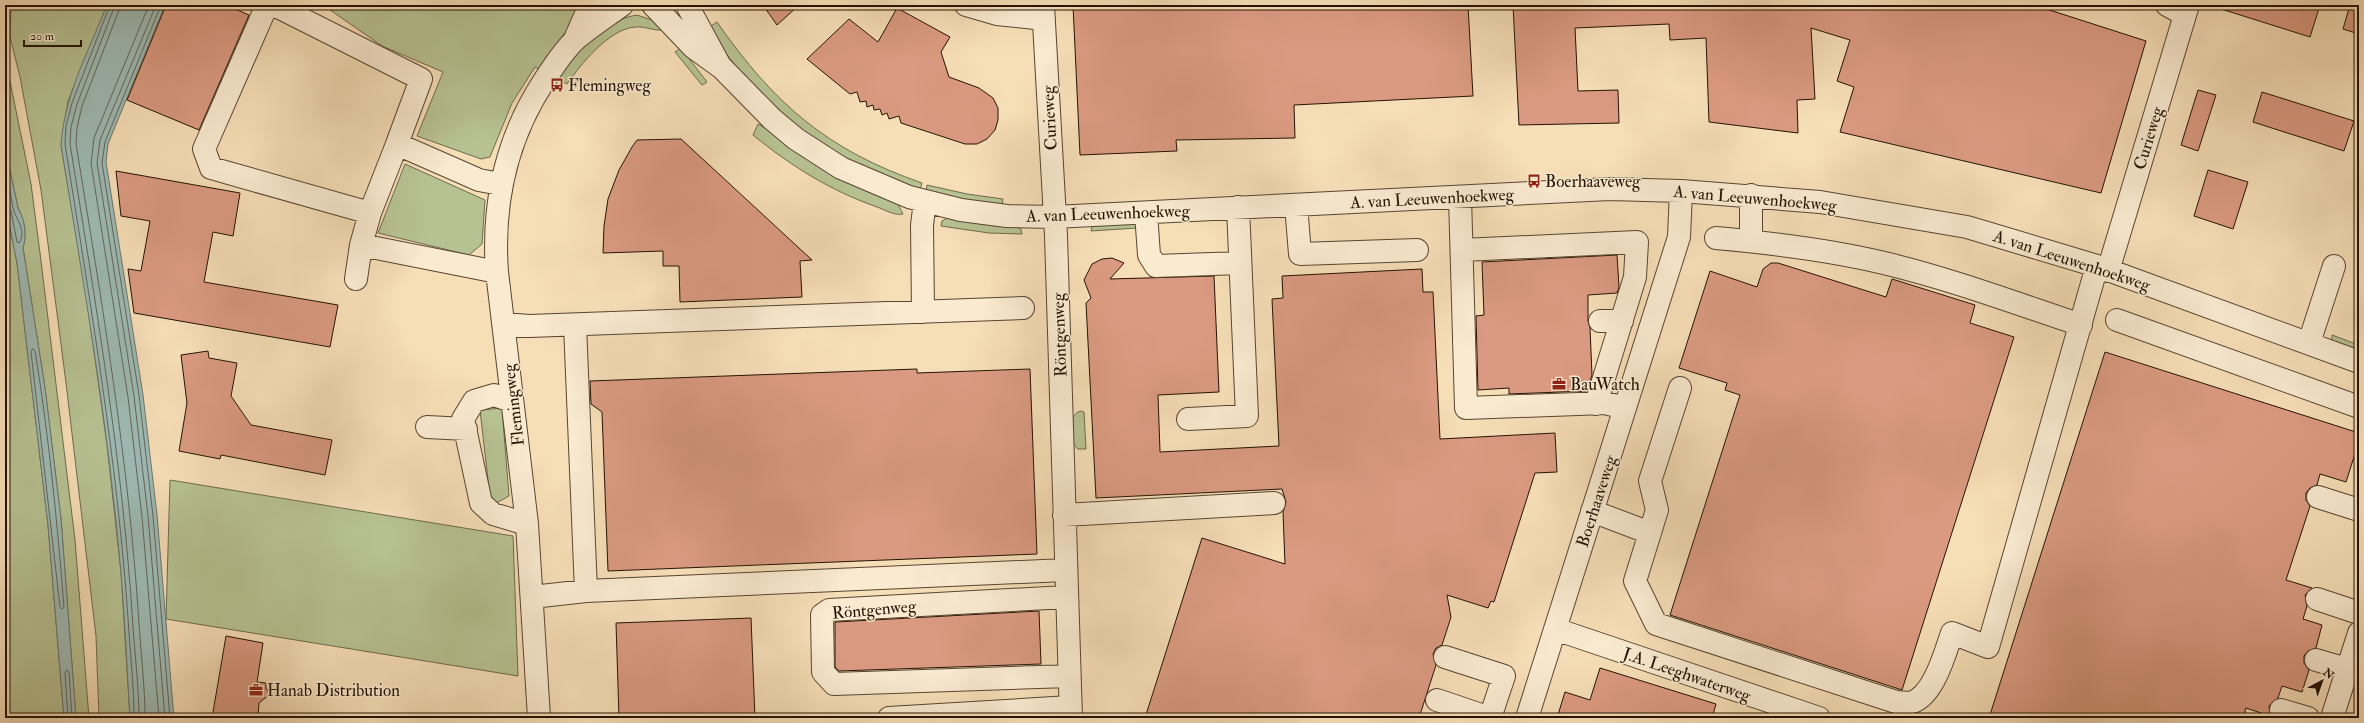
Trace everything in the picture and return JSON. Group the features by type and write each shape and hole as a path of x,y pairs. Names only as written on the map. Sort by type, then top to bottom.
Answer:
{"street":[{"path":"267,5 204,150 211,168 370,213"},
{"path":"274,5 421,79 370,213 361,245 356,279"},
{"name":"Flemingweg","path":"575,40 590,5"},
{"name":"Flemingweg","path":"539,718 527,524 497,272 495,241 500,184 510,149 528,105 554,66 575,40 622,5"},
{"name":"A. van Leeuwenhoekweg","path":"653,5 693,47 722,68 772,120 820,155 872,182 925,201 961,210 999,215 1054,217 1610,190 1681,190 1820,202 1967,227 2103,268 2359,362"},
{"name":"A. van Leeuwenhoekweg","path":"687,5 722,68"},
{"name":"Curieweg","path":"966,5 997,14 1044,12 1054,217"},
{"name":"Curieweg","path":"1650,533 1635,581 1656,624 1896,702 1910,703 1923,695 1935,678 1952,633 1988,647 2081,325 2103,268 2180,8"},
{"path":"397,144 480,180 500,184"},
{"name":"Boerhaaveweg","path":"1527,718 1679,237 1681,190"},
{"path":"1751,195 1751,241"},
{"path":"1460,197 1466,408 1605,403 1625,408"},
{"path":"923,312 922,225 925,201"},
{"path":"1296,205 1300,254 1417,250"},
{"path":"1188,419 1246,416 1238,207"},
{"path":"1146,212 1149,255 1156,266 1240,263"},
{"name":"Röntgenweg","path":"1054,217 1071,712"},
{"path":"1716,238 1751,241 1883,263 1950,281 2081,325"},
{"path":"1462,250 1637,242 1635,277 1596,404"},
{"path":"361,245 497,272"},
{"path":"2309,343 2334,266"},
{"path":"503,324 529,326 575,325 1023,308"},
{"path":"1600,321 1622,320"},
{"path":"2117,320 2359,407"},
{"path":"575,325 586,592"},
{"path":"1592,511 1650,533 1657,510 1650,481 1680,388"},
{"path":"512,401 494,395 474,401 463,418 481,503 493,514 527,524"},
{"path":"427,426 466,429"},
{"path":"2318,497 2359,510"},
{"path":"1064,515 1274,503"},
{"path":"532,597 586,592 1066,570"},
{"name":"Röntgenweg","path":"1066,598 829,610 822,615 823,672 834,684 1069,676"},
{"path":"2317,599 2359,613"},
{"name":"J.A. Leeghwaterweg","path":"1555,629 1819,718"},
{"path":"2332,718 2359,633"},
{"path":"1437,700 1490,718 1504,676 1445,657"},
{"path":"2316,660 2348,669"},
{"path":"2281,710 2308,718"},
{"path":"889,718 1071,712"}],"green space":[{"path":"11,5 107,5 68,101 61,145 86,294 107,445 121,572 130,718 99,718 96,636 66,383 41,190 20,77 10,37"},
{"path":"323,5 581,5 579,13 539,69 535,67 512,103 490,157 481,159 417,136 443,72 382,46"},
{"path":"637,15 652,20 663,30 639,27 625,29 615,34 596,49 567,84 558,78 583,48 603,30 613,23"},
{"path":"717,22 738,51 760,77 805,121 830,139 858,155 888,170 922,183 920,190 866,169 842,157 798,127 758,91 723,50 708,28"},
{"path":"681,48 707,82 702,85 675,52"},
{"path":"5,57 31,184 40,253 75,540 89,718 76,718 61,519 45,388 23,248 25,228 18,208 5,147"},
{"path":"758,124 897,202 903,214 893,213 860,201 812,177 753,135"},
{"path":"405,164 485,200 482,244 469,255 378,233"},
{"path":"927,185 967,194 1003,199 1002,205 969,201 926,191"},
{"path":"5,203 17,263 48,525 64,718 7,718 5,683"},
{"path":"947,218 1014,226 1021,229 1022,234 989,233 941,226 942,221"},
{"path":"1101,223 1136,224 1137,228 1091,231 1092,226"},
{"path":"2332,335 2359,345 2359,352 2332,341"},
{"path":"502,408 509,496 491,506 480,410"},
{"path":"1081,411 1084,412 1086,449 1078,449 1072,440 1070,428 1073,417 1076,413"},
{"path":"170,480 513,536 518,676 166,619"}],"water":[{"path":"107,5 165,5 108,144 106,162 143,395 157,515 174,718 130,718 121,573 110,465 87,305 61,145 63,127 72,91"},
{"path":"5,147 18,208 25,228 23,248 45,388 61,519 76,718 64,718 48,525 17,263 5,203"}],"building":[{"path":"166,5 226,5 249,15 199,130 127,100"},
{"path":"763,5 799,5 777,25"},
{"path":"1073,5 1468,5 1473,96 1294,105 1295,138 1176,140 1177,151 1080,155"},
{"path":"1513,5 2034,5 2146,41 2101,193 1840,132 1854,87 1837,81 1850,40 1811,28 1815,99 1797,100 1798,133 1709,122 1706,38 1670,40 1669,24 1575,28 1578,91 1618,90 1619,123 1519,125"},
{"path":"2218,5 2320,5 2310,37 2218,8"},
{"path":"2350,5 2359,5 2359,34 2343,29"},
{"path":"897,8 950,37 941,52 949,77 979,88 993,98 998,108 998,120 995,130 987,139 977,144 965,144 901,123 899,116 889,119 887,113 882,115 880,109 874,110 873,105 867,107 866,101 860,102 857,92 850,94 807,59 849,19 878,42"},
{"path":"2198,90 2216,95 2198,151 2181,145"},
{"path":"2262,92 2354,121 2344,151 2253,122"},
{"path":"681,139 812,260 800,261 802,297 680,302 679,266 663,266 663,251 603,253 604,226 608,199 619,170 632,147 637,140"},
{"path":"2208,170 2248,182 2233,229 2194,216"},
{"path":"116,171 240,193 233,236 213,232 204,282 338,305 330,347 134,313 128,269 141,271 150,221 121,216"},
{"path":"1617,255 1619,287 1617,293 1588,295 1588,321 1590,328 1592,375 1587,391 1509,394 1509,388 1478,390 1476,316 1484,315 1482,262"},
{"path":"1112,258 1124,263 1110,279 1214,276 1219,392 1158,395 1160,452 1279,446 1272,299 1283,298 1282,276 1422,269 1423,292 1433,292 1440,439 1555,433 1557,472 1535,473 1494,602 1491,601 1488,608 1447,595 1451,617 1442,645 1436,648 1433,654 1436,665 1419,718 1145,718 1202,538 1285,564 1283,512 1286,502 1282,489 1096,498 1086,303 1091,298 1084,280 1092,264 1102,259"},
{"path":"1771,263 1778,263 1886,297 1892,279 1975,305 1970,323 2014,337 1902,690 1670,615 1740,395 1725,390 1727,383 1679,368 1710,271 1757,287 1763,269"},
{"path":"208,351 209,358 237,363 231,396 251,425 332,440 325,475 221,455 220,459 179,451 187,403 181,355"},
{"path":"2105,352 2359,433 2359,441 2346,482 2320,474 2317,485 2310,488 2306,493 2306,500 2310,506 2286,580 2312,588 2305,595 2307,606 2303,619 2322,625 2316,648 2308,651 2304,656 2304,663 2309,670 2302,692 2282,686 2278,698 2269,706 2270,716 2246,708 2243,718 1989,718"},
{"path":"917,369 917,373 1030,369 1037,554 608,571 602,412 591,404 590,381"},
{"path":"1039,611 1041,664 839,671 835,667 835,622"},
{"path":"751,618 755,718 619,718 616,623"},
{"path":"226,636 263,643 257,682 266,683 266,688 270,694 259,703 258,718 212,718"},
{"path":"1600,668 1716,704 1712,718 1557,718 1565,692 1590,700"}],"place":[{"name":"Flemingweg","path":"557,85"},
{"name":"Boerhaaveweg","path":"1534,181"},
{"name":"BauWatch","path":"1559,384"},
{"name":"Hanab Distribution","path":"256,690"}]}
